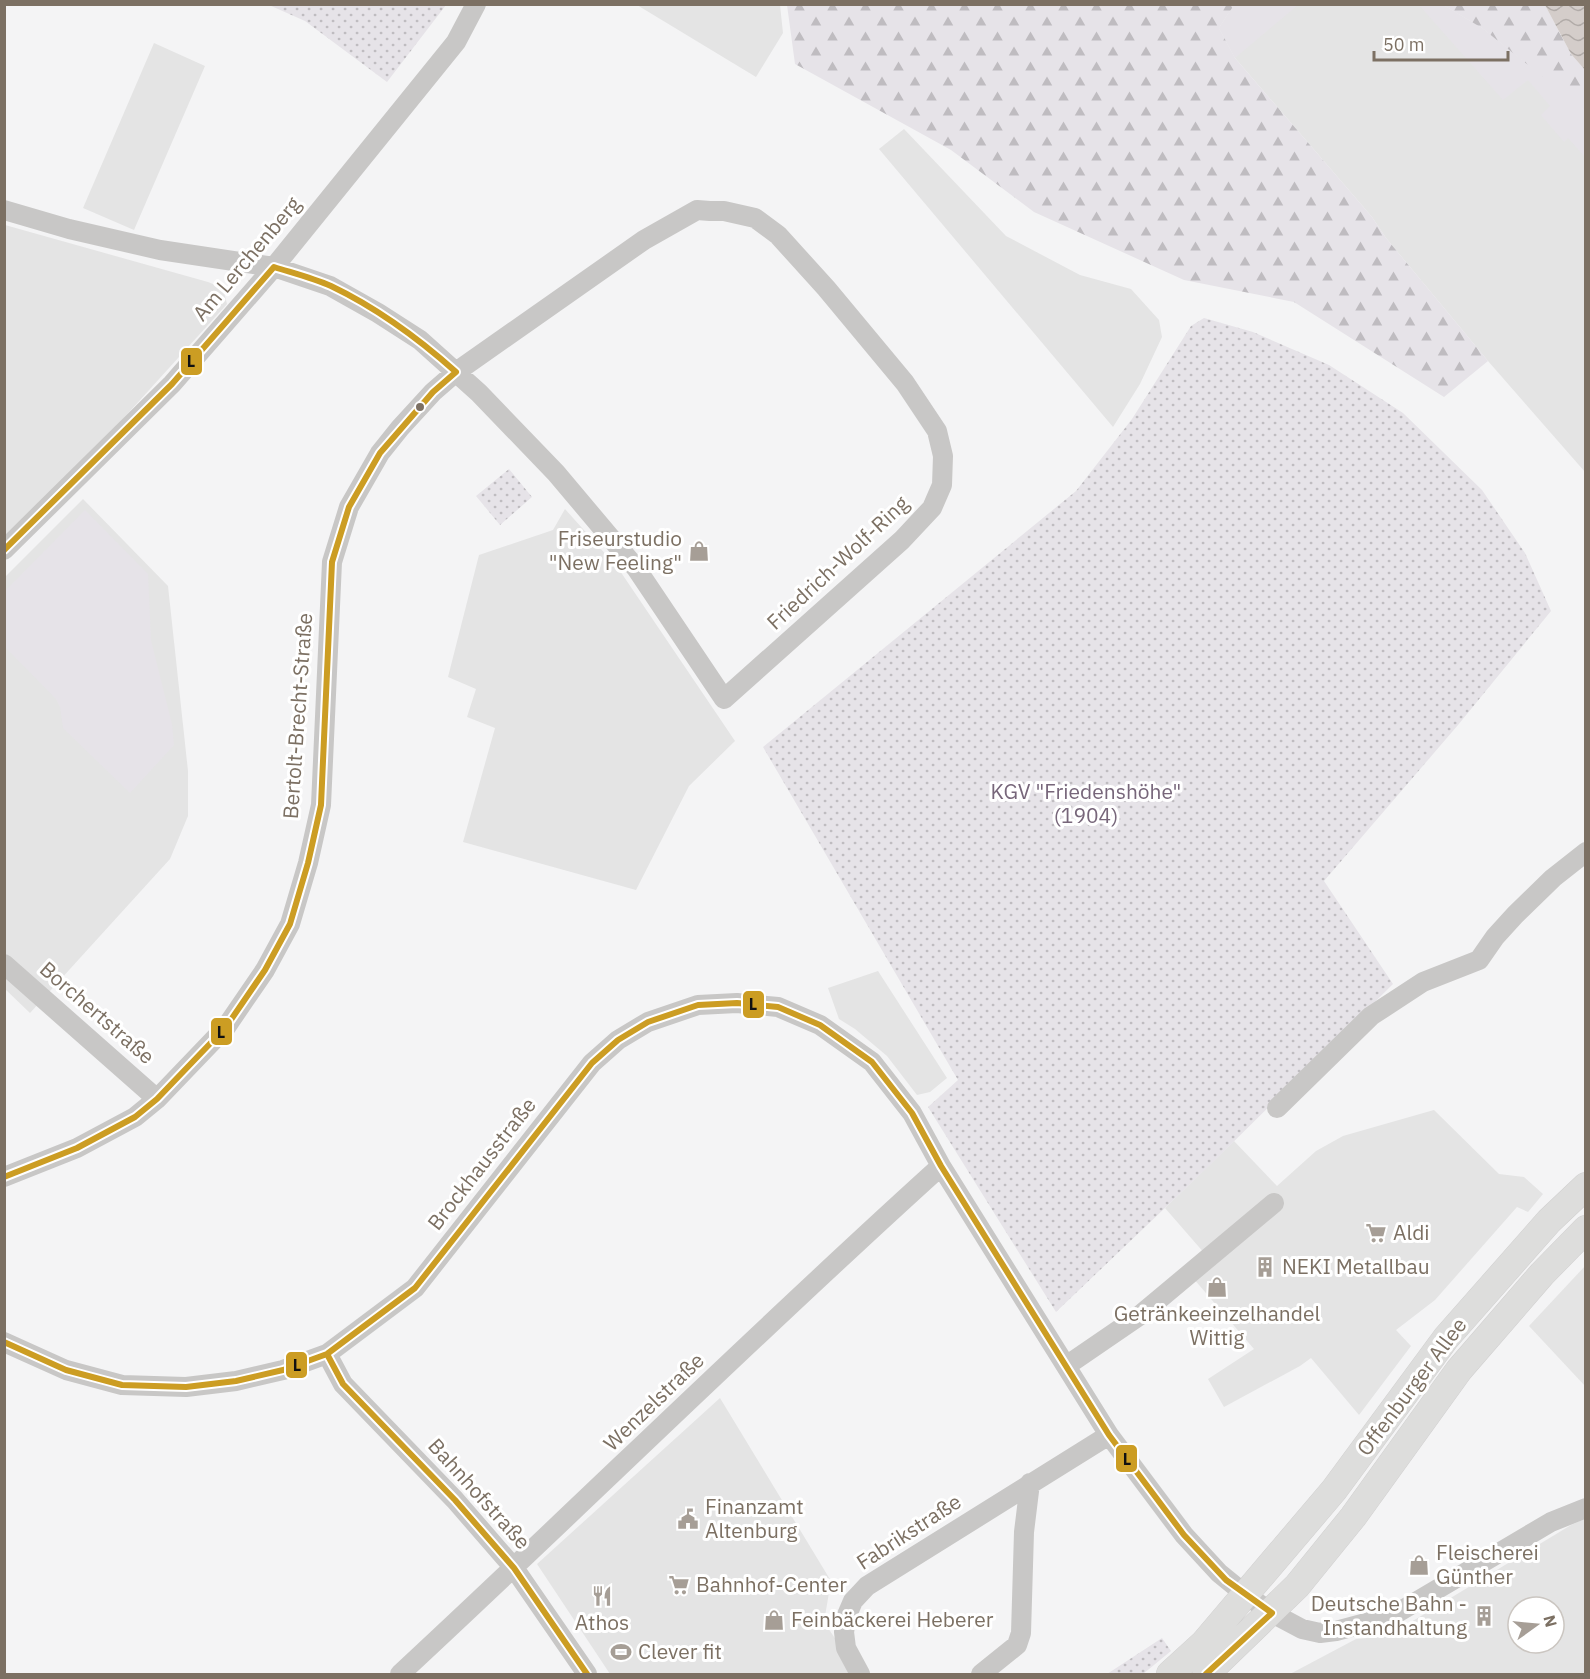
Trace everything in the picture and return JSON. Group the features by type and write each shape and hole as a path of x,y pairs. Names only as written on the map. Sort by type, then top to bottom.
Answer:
{"street":[{"name":"Am Lerchenberg","path":"4,550 172,384 274,267 456,42 476,4"},
{"path":"4,210 69,229 160,250 274,267 330,286 420,340 456,372"},
{"name":"Friedrich-Wolf-Ring","path":"697,210 724,211 755,218 778,235 798,256 912,393 937,431 943,456 942,485 932,508 902,540 724,699 636,568 556,473 456,372 644,240 697,210"},
{"name":"Bertolt-Brecht-Straße","path":"4,1178 77,1148 135,1117 158,1099 226,1027 265,970 290,924 308,863 321,804 332,562 349,507 380,453 428,398 456,372"},
{"path":"1277,1108 1371,1016 1423,982 1479,960 1515,915 1553,878 1586,852"},
{"name":"Borchertstraße","path":"4,964 158,1099"},
{"name":"Brockhausstraße","path":"4,1342 66,1370 122,1384 186,1387 236,1381 283,1370 327,1354 415,1288 592,1063 618,1040 648,1022 698,1005 737,1003 778,1007 820,1025 872,1062 880,1071 912,1113 941,1166 1109,1435 1184,1535 1219,1573 1272,1612 1302,1629 1320,1633 1392,1616 1551,1522 1586,1508"},
{"name":"Wenzelstraße","path":"400,1674 870,1230 941,1166"},
{"name":"Offenburger Allee","path":"1170,1674 1204,1643 1350,1469 1446,1338 1549,1221 1586,1186"},
{"path":"1066,1366 1139,1316 1274,1203"},
{"path":"1549,1221 1556,1235 1557,1258"},
{"name":"Offenburger Allee","path":"1206,1674 1272,1612 1327,1550 1459,1370 1557,1258 1586,1229"},
{"name":"Bahnhofstraße","path":"327,1354 343,1384 455,1500 514,1568 586,1674"},
{"name":"Fabrikstraße","path":"860,1674 846,1648 844,1632 853,1601 867,1586 1109,1435"},
{"path":"981,1674 1017,1645 1021,1633 1024,1532 1030,1483"}],"shaded area":[{"path":"637,5 780,5 783,33 756,77"},
{"path":"1234,5 1443,5 1482,28 1585,111 1585,472 1488,361 1386,238 1372,217 1235,58 1219,28"},
{"path":"154,43 205,66 134,230 83,208"},
{"path":"904,129 1006,236 1080,275 1131,289 1159,320 1162,337 1140,384 1113,427 879,149"},
{"path":"5,225 208,282 223,288 227,304 121,421 5,537"},
{"path":"83,499 168,586 188,771 188,816 170,859 30,1013 5,989 4,578"},
{"path":"565,509 618,568 735,741 689,786 636,890 463,842 495,728 467,717 476,689 448,677 479,555 553,530"},
{"path":"878,971 947,1078 930,1092 917,1095 887,1056 855,1029 839,1019 828,988"},
{"path":"1434,1110 1499,1174 1524,1177 1543,1194 1528,1212 1517,1207 1435,1300 1396,1330 1411,1346 1359,1415 1311,1358 1224,1407 1208,1379 1254,1349 1193,1278 1212,1262 1165,1208 1234,1141 1277,1186 1316,1151 1343,1136"},
{"path":"1585,1266 1585,1386 1529,1326"},
{"path":"720,1398 831,1581 824,1622 859,1674 610,1674 537,1564"},
{"path":"1585,1519 1585,1674 1290,1674 1356,1639 1388,1636 1571,1525"}],"green space":[{"path":"269,5 446,5 387,82 305,21"},
{"path":"787,5 1234,5 1219,28 1235,58 1372,217 1386,238 1488,361 1444,397 1294,302 1184,280 1034,212 951,150 795,64"},
{"path":"1234,5 1298,5 1235,58 1219,28"},
{"path":"1419,5 1443,5 1482,28 1578,104 1585,111 1585,157 1568,138 1564,142 1541,115 1550,106 1528,80 1503,100"},
{"path":"1443,5 1545,5 1571,54 1585,70 1585,111 1482,28"},
{"name":"KGV \"Friedenshöhe\" (1904)","path":"1204,318 1253,332 1329,365 1403,413 1482,490 1525,553 1551,611 1458,725 1324,881 1393,984 1210,1165 1056,1312 928,1107 958,1080 763,747 1076,491 1132,419 1191,326"},
{"path":"509,469 532,497 500,525 476,496"},
{"path":"85,510 148,574 151,640 172,724 174,745 130,793 63,728 60,707 56,699 5,647 5,591"},
{"path":"1162,1638 1171,1651 1143,1674 1107,1674"}],"water":[{"path":"1545,5 1585,5 1585,70 1571,54"}],"transit line":[{"name":"L","path":"4,550 172,384 274,267 324,283 365,304 427,347 456,372 433,392 380,453 349,507 332,562 321,805 308,863 290,924 265,970 226,1027 157,1099 135,1117 77,1148 4,1177"},
{"name":"L","path":"4,1342 66,1370 122,1385 186,1387 236,1381 283,1370 327,1354 415,1288 592,1063 618,1040 648,1022 698,1005 737,1003 778,1007 820,1025 872,1062 912,1113 941,1166 1109,1435 1184,1535 1226,1580 1272,1613 1206,1674"},
{"name":"L","path":"327,1354 343,1384 455,1500 514,1568 587,1674"}],"place":[{"name":"Friseurstudio \"New Feeling\"","path":"699,551"},
{"name":"Aldi","path":"1376,1233"},
{"name":"NEKI Metallbau","path":"1265,1267"},
{"name":"Getränkeeinzelhandel Wittig","path":"1217,1287"},
{"name":"Finanzamt Altenburg","path":"688,1519"},
{"name":"Fleischerei Günther","path":"1419,1565"},
{"name":"Bahnhof-Center","path":"679,1585"},
{"name":"Athos","path":"602,1596"},
{"name":"Deutsche Bahn - Instandhaltung","path":"1484,1616"},
{"name":"Feinbäckerei Heberer","path":"774,1620"},
{"name":"Clever fit","path":"621,1652"}]}
